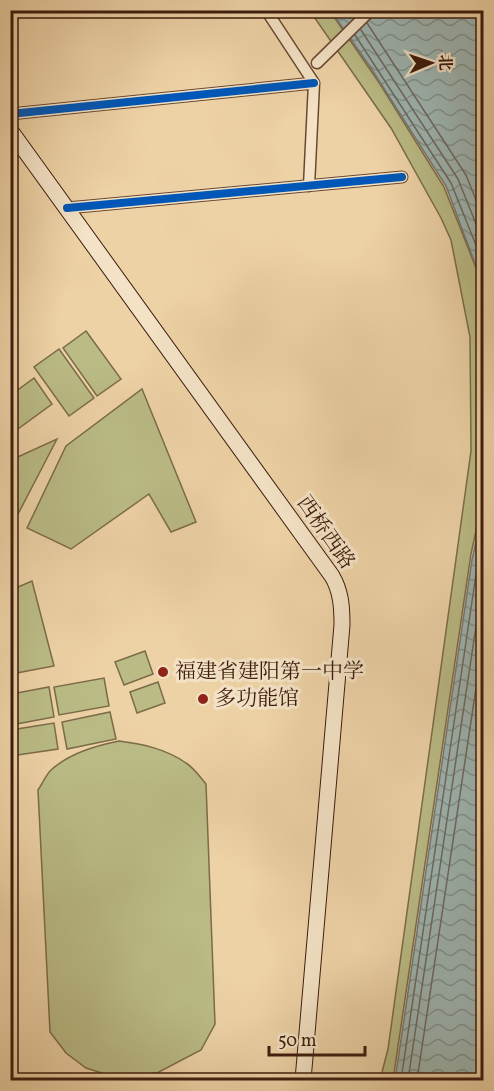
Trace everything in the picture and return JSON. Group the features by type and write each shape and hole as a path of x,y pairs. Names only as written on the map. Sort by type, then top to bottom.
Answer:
{"main road":[{"name":"西桥西路","path":"10,130 332,576 339,593 342,625 303,1080"}],"street":[{"path":"266,10 314,83 309,186"},
{"path":"317,63 371,10"},
{"path":"10,114 314,83"},
{"path":"67,208 402,177"}],"green space":[{"path":"310,11 330,11 380,84 444,187 480,278 483,298 483,499 471,554 393,1080 380,1080 388,1049 471,451 470,337 451,240 441,218 391,128"},
{"path":"86,331 121,379 97,396 63,348"},
{"path":"59,349 94,398 69,416 34,367"},
{"path":"34,378 52,404 11,434 11,395"},
{"path":"142,389 196,522 171,532 149,494 71,549 27,528 66,446"},
{"path":"57,439 17,516 11,512 11,460"},
{"path":"32,581 54,666 11,674 11,590"},
{"path":"145,651 153,674 124,685 115,662"},
{"path":"104,678 109,706 59,715 54,687"},
{"path":"158,682 165,703 137,713 130,692"},
{"path":"49,687 54,717 11,725 11,694"},
{"path":"110,712 116,739 67,749 62,722"},
{"path":"54,723 58,749 11,756 11,730"},
{"path":"119,741 170,754 189,765 206,784 215,1024 201,1050 157,1073 132,1076 108,1075 86,1068 66,1053 50,1032 38,790 51,770 66,759 92,748"}],"water":[{"path":"331,11 483,11 483,285 446,186 371,68"},
{"path":"483,508 483,1080 395,1080 472,560"}],"cycle path":[{"path":"10,114 314,83"},
{"path":"67,208 402,177"}],"place":[{"name":"福建省建阳第一中学","path":"163,672"},
{"name":"多功能馆","path":"203,699"}]}
